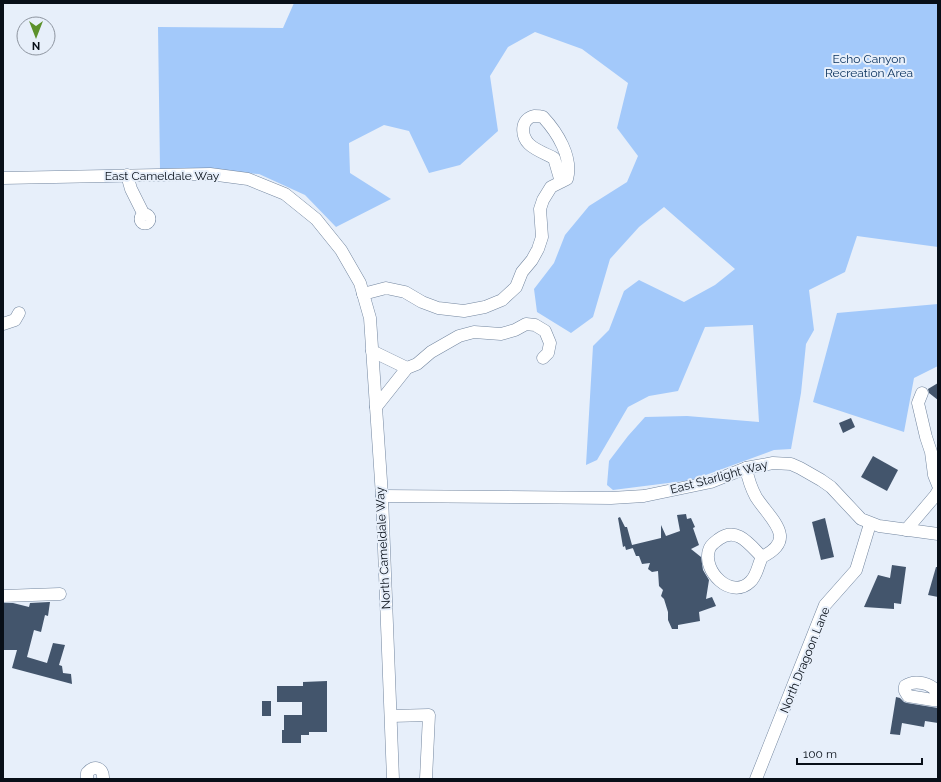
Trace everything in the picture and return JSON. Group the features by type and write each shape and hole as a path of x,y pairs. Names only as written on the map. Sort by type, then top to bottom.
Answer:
{"street":[{"path":"363,294 386,288 405,292 422,302 438,308 464,311 485,307 502,300 516,286 522,272 532,260 538,249 542,237 540,209 543,200 551,187 561,182 566,178 568,169 564,148 558,135 543,117 534,116 528,118 523,124 523,132 526,140 530,145 554,158 561,182"},
{"name":"East Cameldale Way","path":"3,178 210,174 248,179 285,194 316,219 341,250 360,283 370,318"},
{"path":"127,175 144,215"},
{"path":"3,324 15,320 19,313"},
{"name":"North Cameldale Way","path":"370,318 382,496 393,779"},
{"path":"376,407 407,368 417,364 431,352 459,336 474,332 501,334 515,330 526,324 535,325 545,331 550,343 548,353 543,358"},
{"path":"372,351 407,368"},
{"path":"922,393 918,403 931,452 934,475 938,485"},
{"name":"East Starlight Way","path":"382,496 611,498 644,496 711,482 746,468 773,463 791,464 831,487 860,519 870,524 938,534"},
{"path":"746,468 756,497 776,523 780,535 779,544 775,549 762,557 754,578 750,583 743,587 736,588 720,583 711,568 708,558 708,551 711,547 725,535 730,534 740,536 762,557"},
{"path":"906,530 938,491"},
{"name":"North Dragoon Lane","path":"756,779 825,605 856,570 870,524"},
{"path":"3,596 60,594"},
{"path":"938,693 936,690 924,683 910,683 905,686 905,691 908,696 938,700"},
{"path":"391,716 429,714 426,779"},
{"path":"87,779 87,773 94,768 102,771 103,779"}],"green space":[{"name":"Echo Canyon Recreation Area","path":"294,3 938,3 938,247 857,236 845,272 809,290 814,330 806,344 801,393 791,449 774,450 692,480 613,490 607,485 609,461 645,417 687,416 759,422 753,325 705,327 678,391 649,396 628,407 597,460 586,465 593,346 609,330 624,291 639,280 684,302 715,285 735,269 664,207 639,227 610,259 593,317 571,333 537,312 534,289 554,263 565,235 589,206 627,182 638,156 617,128 628,83 582,49 535,32 508,47 490,76 498,131 460,165 429,173 409,131 384,125 349,143 350,173 391,199 336,227 305,195 259,174 160,169 158,27 283,28"},
{"path":"938,304 938,366 914,378 904,432 813,402 837,313"}],"building":[{"path":"938,383 938,400 929,393 928,389"},
{"path":"851,418 855,427 843,433 839,423"},
{"path":"873,456 898,470 887,491 861,477"},
{"path":"686,514 687,519 691,518 695,527 693,528 699,545 691,549 701,557 703,570 709,580 706,599 712,597 716,606 699,612 700,621 678,625 678,629 672,629 668,620 668,612 664,599 661,596 663,590 659,586 658,571 652,572 648,569 650,563 642,564 639,556 636,556 633,548 626,550 625,546 623,547 618,518 620,517 625,527 627,527 632,545 661,538 661,525 666,536 680,531 677,515"},
{"path":"825,518 834,557 821,560 812,522"},
{"path":"892,565 906,567 901,604 894,603 894,609 864,607 878,575 890,578"},
{"path":"936,567 938,567 938,597 928,595"},
{"path":"50,602 48,616 45,615 41,632 34,630 27,657 47,663 53,643 65,645 59,665 62,666 63,673 71,674 72,684 12,668 17,650 3,650 3,603 13,603 29,607 30,603"},
{"path":"327,681 327,732 309,732 309,735 301,735 301,743 282,743 284,715 302,715 302,702 277,702 277,686 303,686 303,682"},
{"path":"896,697 907,703 938,708 938,723 925,721 924,727 902,723 900,735 890,734"},
{"path":"262,701 271,701 271,716 262,716"}]}
